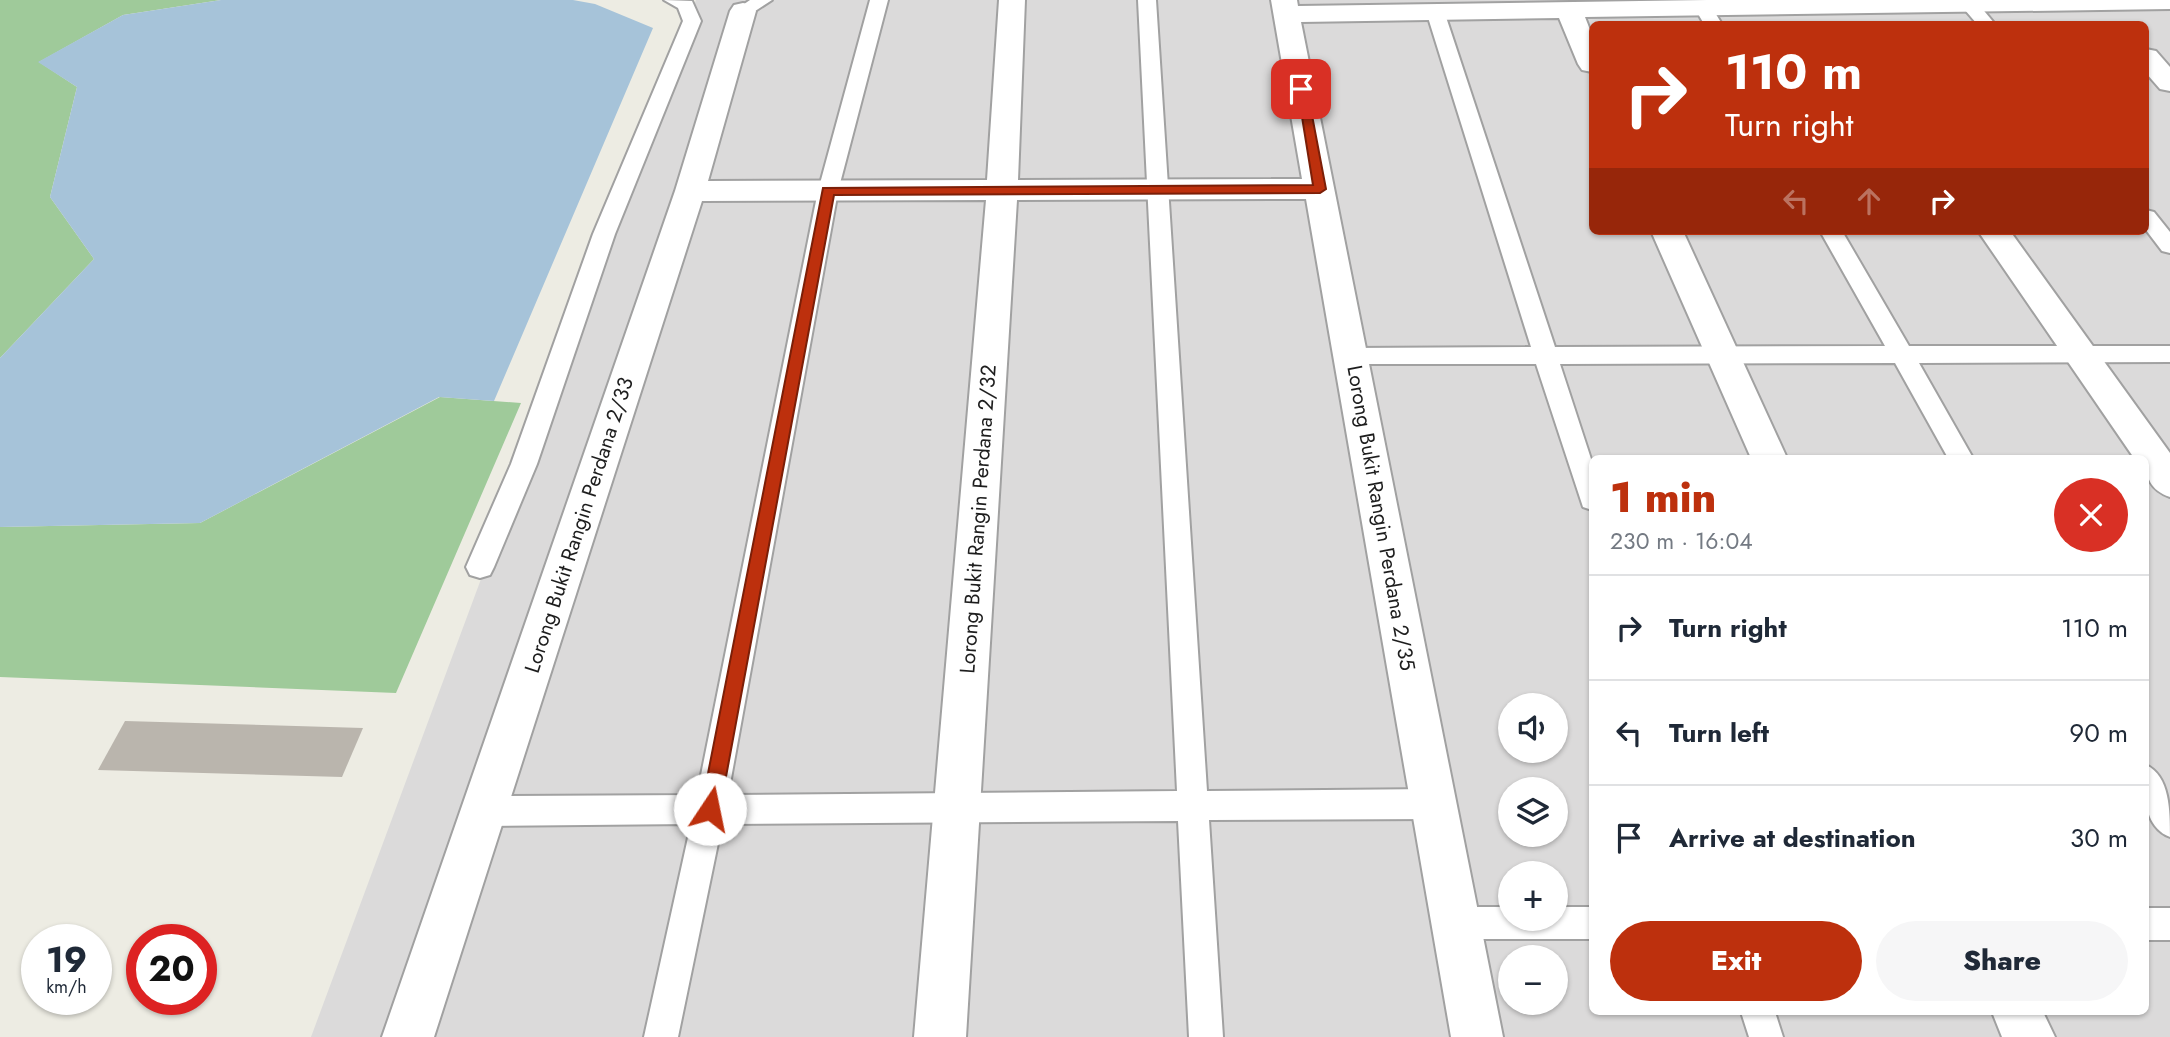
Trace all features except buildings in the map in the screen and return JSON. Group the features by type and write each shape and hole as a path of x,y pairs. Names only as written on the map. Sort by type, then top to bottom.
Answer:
{"street":[{"name":"Lorong Bukit Rangin Perdana 2/32","path":"940,1037 1002,190 1012,0"},
{"path":"1286,7 1435,11 1568,9 1708,16 1841,15 1868,2 2170,1"},
{"path":"2094,2 2112,21"},
{"name":"Lorong Bukit Rangin Perdana 2/33","path":"408,1037 753,6"},
{"name":"Lorong Bukit Rangin Perdana 2/35","path":"1286,7 1478,1037"},
{"path":"1568,9 1589,57"},
{"path":"2149,60 2170,83"},
{"path":"690,191 1320,189"},
{"path":"1669,235 1768,455"},
{"path":"1997,235 2170,482"},
{"path":"2018,1015 2029,1037"}],"lane":[{"path":"480,567 524,464 604,234 691,21 686,5 673,0"},
{"path":"661,1037 710,809 828,191 879,0"},
{"path":"1147,0 1206,1037"},
{"path":"1968,3 1983,21"},
{"path":"1435,11 1589,491"},
{"path":"2149,220 2170,246"},
{"path":"1833,235 1959,455"},
{"path":"1351,356 2170,354"},
{"path":"2149,784 2170,822"},
{"path":"483,811 1434,804"},
{"path":"1456,922 1589,923"},
{"path":"2149,924 2170,924"},
{"path":"1759,1015 1766,1037"}],"shaded area":[{"path":"696,0 2170,0 2170,1037 311,1037"}],"green space":[{"path":"0,0 221,0 123,15 39,62 77,87 50,197 94,259 0,358"},
{"path":"440,397 521,403 396,693 0,677 0,527 200,523"}],"water":[{"path":"221,0 573,0 595,4 653,28 494,401 439,397 200,523 0,527 0,358 94,259 50,197 77,87 38,62 123,15"}],"route":[{"path":"710,809 828,191 1320,189 1301,89"}]}
